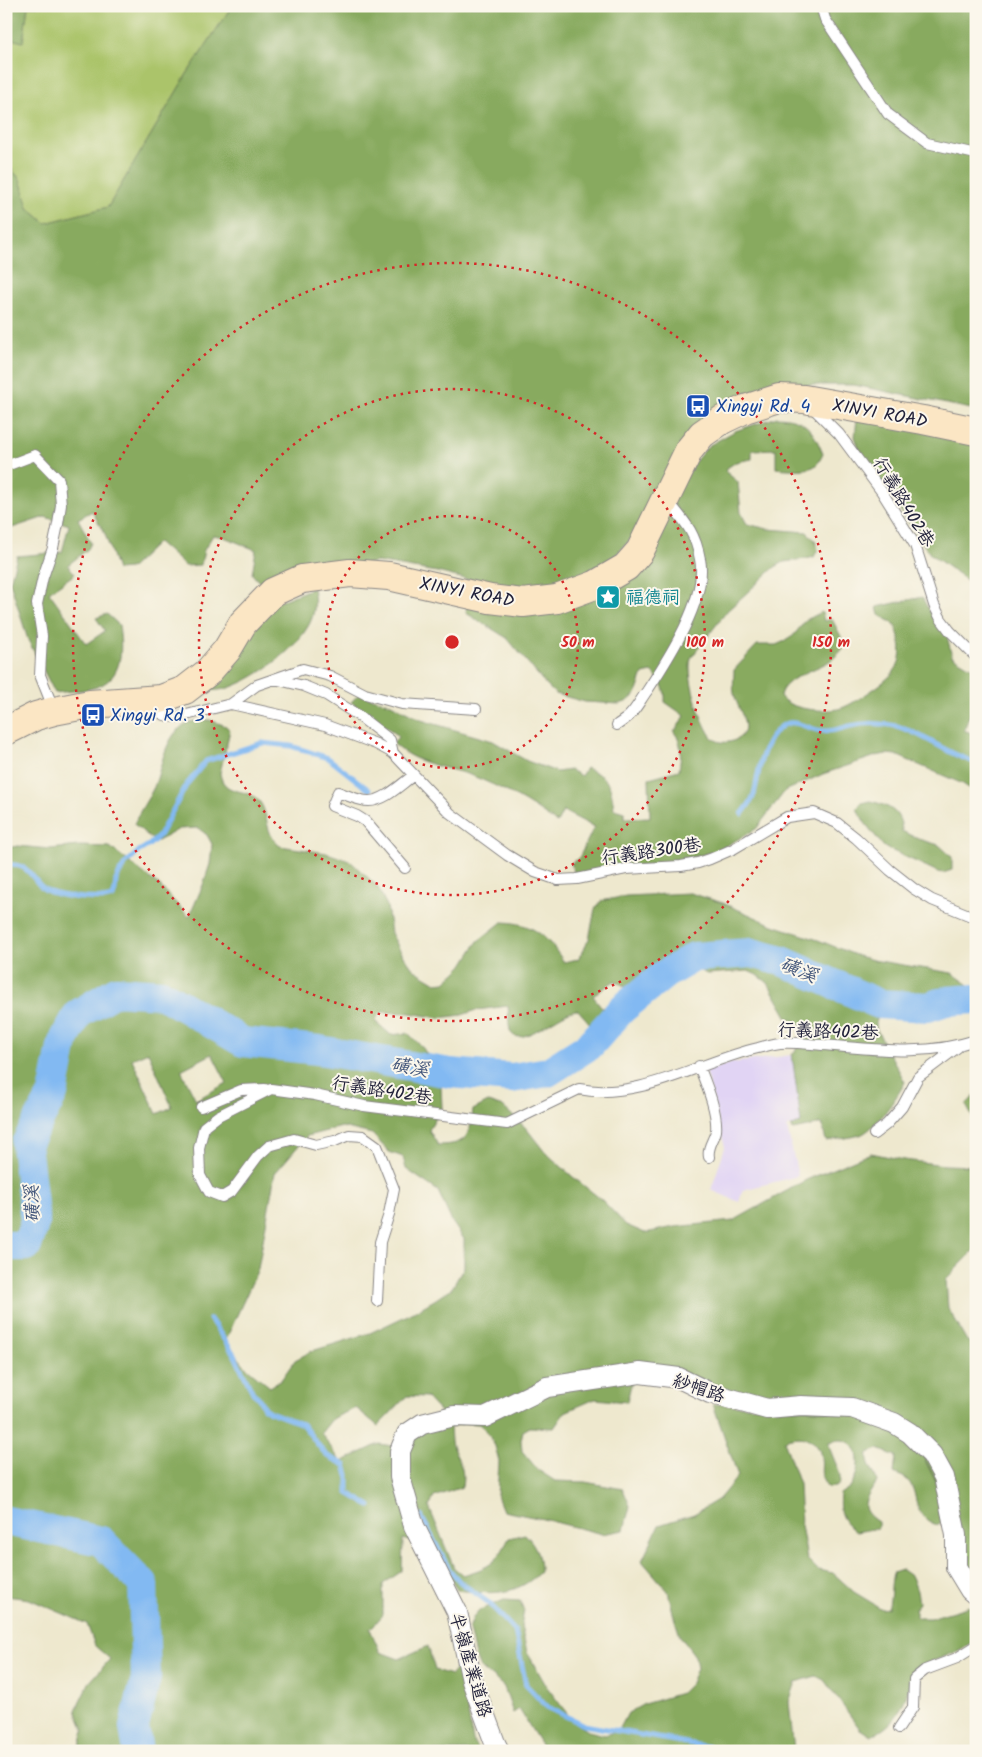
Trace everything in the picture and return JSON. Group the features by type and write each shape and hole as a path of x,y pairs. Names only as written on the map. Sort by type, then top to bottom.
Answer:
{"street":[{"name":"XINYI ROAD","path":"6,731 36,716 54,711 90,704 161,699 186,690 207,674 227,650 243,623 273,592 302,579 350,573 389,576 490,599 523,603 557,599 595,585 626,568 640,550 690,450 702,434 745,409 780,398 804,399 976,431"},
{"name":"紗帽路","path":"414,1526 400,1477 400,1451 407,1434 422,1424 454,1416 485,1417 547,1387 640,1373 679,1378 710,1393 767,1409 802,1406 852,1408 894,1423 910,1433 932,1455 944,1477 956,1536 956,1567 970,1590 976,1595"},
{"name":"半嶺產業道路","path":"414,1526 457,1612 472,1681 499,1751"}],"lane":[{"path":"821,6 825,19 888,114 927,143 976,154"},
{"name":"行義路402巷","path":"804,399 839,434 882,492 916,545 934,605 941,619 950,631 976,657"},
{"path":"6,466 35,455 59,480 61,505 58,524 53,548 42,577 37,604 42,636 40,675 54,711"},
{"path":"617,725 630,716 668,660 688,618 702,577 700,559 692,532 666,500"},
{"path":"273,678 303,669 330,676 365,694 402,704 476,709"},
{"name":"行義路300巷","path":"144,701 161,714 170,718 231,704 258,685 273,678 304,686 326,695 359,716 390,740 393,752"},
{"name":"行義路300巷","path":"231,704 325,725 393,752 450,813 507,855 535,872 558,880 577,879 626,869 681,866 698,863 728,852 787,817 814,813 826,817 843,828 914,889 932,900 976,918"},
{"path":"404,868 365,821 332,806 338,792 365,800 377,800 414,775"},
{"name":"行義路402巷","path":"201,1107 241,1090 271,1089 315,1095 364,1106 507,1124 579,1089 590,1091 624,1089 676,1075 741,1052 779,1043 913,1051 938,1050 976,1040"},
{"path":"874,1134 887,1124 902,1107 918,1077 960,1045"},
{"path":"700,1066 714,1114 716,1129 708,1152 709,1157"},
{"path":"271,1089 218,1116 204,1127 199,1148 200,1175 209,1192 222,1197 232,1191 258,1156 269,1146 294,1139 316,1145 335,1141 349,1135 363,1136 378,1146 394,1189 389,1214 380,1242 377,1301"},
{"path":"900,1728 913,1707 914,1679 925,1670 956,1658 976,1646"}],"shaded area":[{"path":"792,1055 801,1123 787,1127 798,1176 743,1190 739,1202 711,1190 725,1147 706,1071 732,1063"}],"green space":[{"path":"6,6 28,6 23,42 6,38"},
{"path":"28,6 232,6 187,74 108,207 46,223 28,208 20,179 6,163 6,98 12,95 6,72 6,38 23,41"},
{"path":"232,6 976,6 976,410 854,385 804,385 756,390 728,403 640,530 614,557 575,578 542,587 509,590 437,572 377,562 260,583 252,574 256,550 224,537 213,535 204,550 201,565 185,566 158,542 130,569 117,570 105,534 92,511 78,519 91,543 88,549 68,565 75,574 49,592 86,644 105,631 96,618 107,614 119,625 121,642 120,660 113,675 99,686 55,693 28,640 10,582 17,556 62,552 69,525 45,517 6,530 6,163 20,179 28,208 46,223 108,207 187,74"},
{"path":"777,417 795,420 807,426 816,438 823,454 816,465 805,469 776,468 776,449 752,450 752,459 736,462 727,468 726,472 738,482 741,513 747,524 768,529 807,532 815,540 818,549 814,557 784,562 775,567 727,611 691,658 690,676 692,687 707,729 713,738 722,742 732,741 741,736 745,726 734,694 734,670 757,645 776,645 785,641 793,636 806,620 822,612 824,621 832,619 846,646 828,662 793,679 782,690 780,696 784,701 798,707 815,710 838,709 855,701 889,677 900,660 901,648 895,626 879,615 877,607 922,597 932,616 947,636 952,656 976,670 976,707 973,706 964,730 976,735 976,793 963,784 896,755 876,756 823,774 785,791 756,829 717,851 669,863 577,874 574,872 571,863 579,858 594,827 563,811 557,823 504,790 470,775 429,764 410,756 393,743 399,736 351,702 359,694 391,704 421,720 493,741 527,761 557,772 570,770 581,776 586,768 600,775 608,783 612,793 614,809 624,812 625,818 650,817 649,778 679,770 680,745 674,732 685,716 665,702 664,689 655,675 652,672 643,674 636,694 628,701 620,704 585,702 556,694 507,638 466,613 467,604 616,583 688,470 708,446 735,431"},
{"path":"857,418 976,441 976,582 968,581 930,554 859,449 855,437"},
{"path":"313,588 314,609 312,619 292,647 282,656 248,680 236,685 222,690 198,691 260,609"},
{"path":"210,720 226,726 230,730 220,773 225,785 251,795 261,803 268,828 274,840 280,846 327,853 350,861 377,886 387,906 391,933 401,952 413,969 436,983 445,982 454,974 463,965 478,941 502,922 523,925 539,933 552,945 564,962 578,959 589,939 595,909 601,901 626,896 690,893 723,903 773,925 858,956 952,973 968,984 967,997 906,1015 880,1015 876,1022 877,1030 905,1082 886,1112 866,1132 856,1136 826,1141 822,1124 793,1130 791,1126 801,1123 792,1055 805,1036 801,1024 788,1018 768,983 748,971 707,974 693,967 659,985 644,990 628,988 614,981 593,996 612,1020 609,1030 600,1035 578,1010 562,1015 524,1036 516,1037 510,1030 508,1006 439,1018 410,1013 382,1012 377,1017 376,1022 391,1035 408,1033 423,1048 434,1067 441,1086 442,1108 429,1130 438,1145 455,1143 465,1137 470,1126 473,1110 488,1102 503,1107 526,1128 544,1151 602,1200 626,1225 645,1233 674,1227 733,1221 806,1180 871,1153 904,1160 945,1165 976,1166 976,1249 946,1279 948,1308 967,1341 976,1345 976,1577 964,1557 960,1528 907,1423 768,1403 633,1376 627,1402 595,1399 565,1412 554,1428 530,1427 523,1431 521,1440 522,1451 538,1470 555,1481 585,1482 623,1489 630,1506 624,1530 602,1534 503,1511 497,1496 499,1461 495,1446 486,1430 479,1424 467,1423 450,1427 452,1446 462,1471 462,1487 434,1497 429,1507 454,1568 463,1575 480,1570 496,1559 509,1538 525,1534 535,1547 540,1566 540,1572 531,1580 512,1590 491,1593 457,1590 411,1500 406,1454 412,1437 440,1412 426,1397 407,1396 378,1426 356,1408 333,1418 321,1433 341,1462 379,1444 393,1446 414,1542 403,1539 402,1571 383,1584 383,1615 370,1629 380,1652 399,1659 428,1646 435,1670 451,1675 459,1666 473,1740 478,1751 79,1751 84,1730 76,1710 89,1683 110,1659 95,1646 87,1624 29,1599 6,1596 6,848 18,846 50,849 79,846 110,847 160,886 189,917 210,864 212,844 207,835 198,828 179,829 158,841 153,840 134,824 154,787 164,753 172,737 187,723","holes":["148,1052 172,1107 157,1114 132,1059","212,1054 227,1083 196,1100 181,1070","342,1127 372,1134 389,1152 403,1157 406,1169 438,1191 452,1222 464,1239 464,1267 452,1288 436,1299 370,1333 312,1351 295,1360 281,1380 270,1387 248,1369 225,1342 258,1269 275,1173 307,1136"]},
{"path":"871,801 893,810 899,819 902,831 918,839 939,845 952,857 952,870 943,873 938,872 884,847 865,823 857,809 861,803"},
{"path":"976,1094 976,1124 966,1105"},
{"path":"713,1404 849,1412 899,1435 924,1458 935,1480 945,1520 937,1525 928,1521 922,1515 910,1483 905,1478 894,1473 896,1456 878,1449 868,1453 869,1465 877,1482 867,1498 865,1508 871,1517 878,1522 878,1528 856,1532 847,1524 840,1511 840,1494 851,1485 858,1467 858,1459 853,1445 847,1441 839,1440 829,1442 840,1478 839,1483 835,1487 827,1487 821,1472 821,1457 816,1445 802,1437 784,1440 799,1484 801,1525 807,1559 818,1570 833,1573 854,1592 882,1609 888,1608 893,1573 902,1570 912,1577 917,1591 919,1603 914,1610 917,1618 930,1618 970,1606 976,1608 976,1640 956,1652 918,1667 897,1715 891,1723 871,1736 860,1729 824,1680 816,1676 796,1682 789,1702 794,1751 545,1751 519,1709 513,1713 504,1687 480,1668 475,1656 469,1629 473,1618 480,1610 504,1600 520,1601 524,1611 521,1626 527,1652 547,1687 572,1720 588,1731 605,1735 619,1730 628,1713 644,1704 681,1693 691,1683 697,1668 695,1656 680,1636 668,1591 642,1561 659,1525 694,1514 719,1499 738,1476"}],"waterway":[{"path":"742,814 753,797 766,745 784,724 797,723 827,731 865,724 894,726 906,729 952,753 976,762"},
{"path":"6,865 15,865 27,870 44,889 50,892 70,897 104,899 113,897 116,880 126,863 159,836 187,784 206,761 262,743 291,746 328,758 369,790"},
{"name":"磺溪","path":"6,1246 27,1246 35,1221 26,1144 53,1094 63,1042 78,1014 116,991 162,994 243,1042 319,1050 450,1073 512,1078 548,1072 590,1045 622,1009 665,974 694,957 752,953 782,961 879,1004 928,1007 946,1001 976,999"},
{"path":"210,1319 234,1354 253,1393 258,1397 264,1408 302,1424 326,1455 345,1465 348,1475 348,1493 370,1506"},
{"path":"421,1516 449,1569 460,1582 489,1603 515,1631 526,1685 547,1707 584,1725 709,1747 718,1751"},
{"path":"6,1521 101,1541 143,1584 146,1678 134,1727 138,1751"}],"place":[{"name":"Xingyi Rd. 4","path":"698,406"},
{"name":"福德祠","path":"608,597"},
{"name":"Xingyi Rd. 3","path":"93,715"}]}
